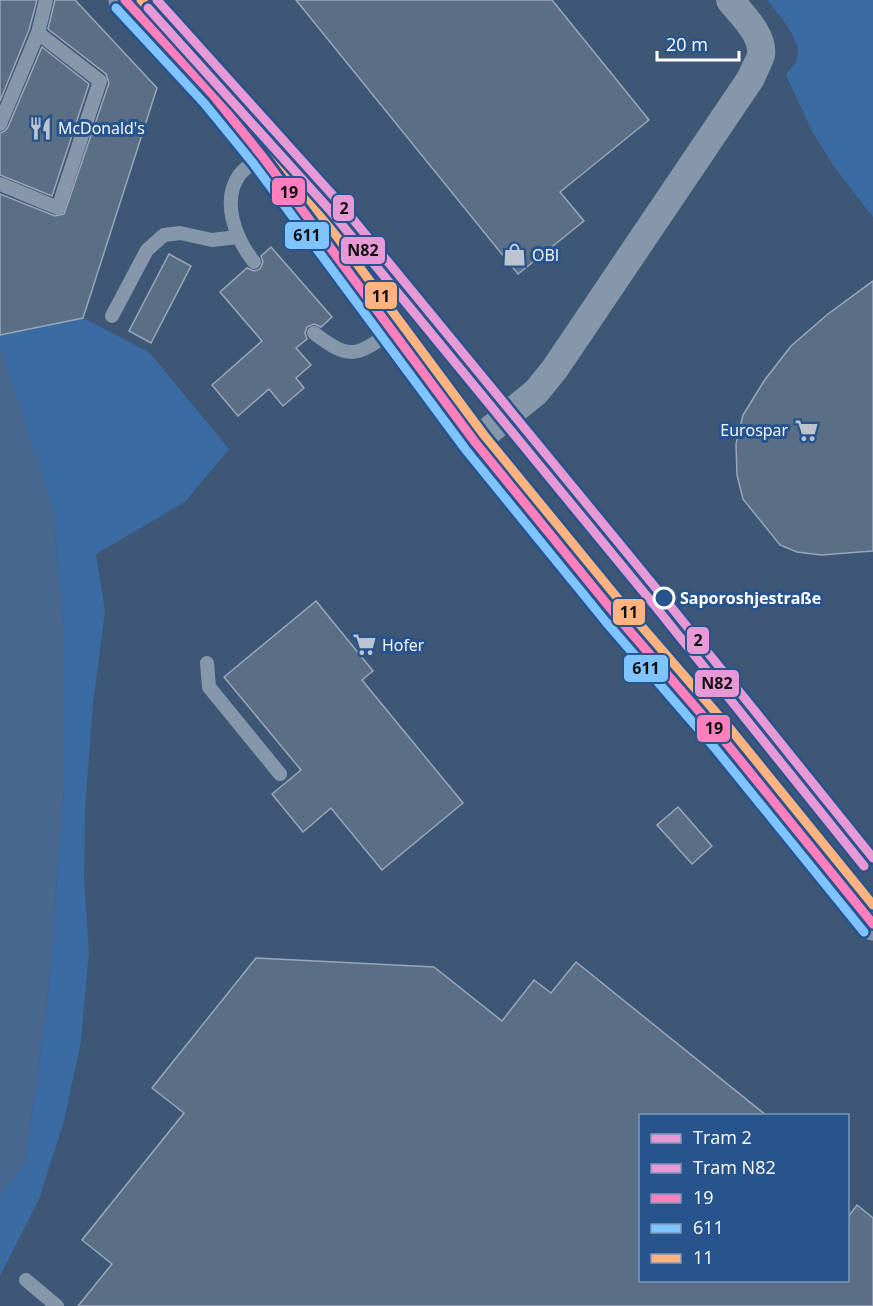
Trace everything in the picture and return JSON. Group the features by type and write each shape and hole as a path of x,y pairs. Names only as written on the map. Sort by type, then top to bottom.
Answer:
{"main road":[{"path":"125,0 213,95 262,156 475,442 615,614 723,739 873,924"}],"street":[{"path":"475,442 536,392 554,370 751,78 761,56 761,45 754,30 730,0"}],"lane":[{"path":"0,124 38,33 46,0"},
{"path":"0,184 58,207 100,81 38,33"},
{"path":"254,262 238,237 232,217 232,193 240,174 262,156"},
{"path":"112,316 147,250 164,236 180,233 212,240 238,237"},
{"path":"314,333 331,347 349,354 367,349 393,330"},
{"path":"207,663 209,687 280,774"},
{"path":"26,1280 57,1306"}],"shaded area":[{"path":"767,0 873,0 873,217 835,168 813,133 786,75 797,59 796,44 783,20"},
{"path":"83,318 149,352 229,449 185,502 96,554 105,611 93,704 85,809 84,877 89,952 81,1041 64,1121 39,1199 0,1276 0,1197 25,1163 47,1004 64,788 64,629 52,505 0,347 0,335"},
{"path":"0,347 52,505 64,629 64,788 47,1004 25,1163 0,1197"}],"building":[{"path":"0,0 37,0 29,30 0,101"},
{"path":"55,0 75,0 157,88 83,318 0,335 0,194 55,216 64,214 109,83 106,74 48,29"},
{"path":"296,0 552,0 649,120 560,192 584,221 518,274"},
{"name":"McDonald's","path":"42,47 89,84 52,196 0,175 0,133 8,127"},
{"path":"271,247 332,317 321,327 314,324 307,327 305,333 307,339 296,348 311,365 296,378 304,388 283,406 269,389 238,416 212,385 262,341 220,292 247,268 254,271 260,269 263,262 261,256"},
{"path":"169,254 191,266 151,343 129,331"},
{"name":"Eurospar","path":"873,281 873,551 821,555 797,552 780,545 743,499 737,475 736,444 743,415 764,381 791,346 828,314"},
{"path":"316,601 373,671 362,680 463,803 382,870 331,808 303,832 272,794 301,770 224,677"},
{"path":"678,807 712,846 692,864 657,825"},
{"path":"256,958 434,967 502,1021 534,980 551,993 576,962 765,1114 639,1114 639,1282 849,1282 849,1216 857,1205 873,1218 873,1306 78,1306 112,1264 82,1240 184,1113 152,1088"}],"tram line":[{"name":"2","path":"157,0 338,201 664,598 873,858"},
{"name":"N82","path":"148,8 329,209 655,606 864,866"}],"transit line":[{"name":"19","path":"125,0 213,95 262,156 475,442 615,614 723,739 873,924"},
{"name":"11","path":"141,0 222,87 272,149 484,435 624,606 732,731 873,905"},
{"name":"611","path":"116,8 204,103 253,163 466,450 606,622 714,747 864,932"}],"place":[{"name":"McDonald's","path":"40,128"},
{"name":"OBI","path":"514,255"},
{"name":"Eurospar","path":"806,430"},
{"name":"Saporoshjestraße","path":"664,598"},
{"name":"Hofer","path":"364,645"}]}
